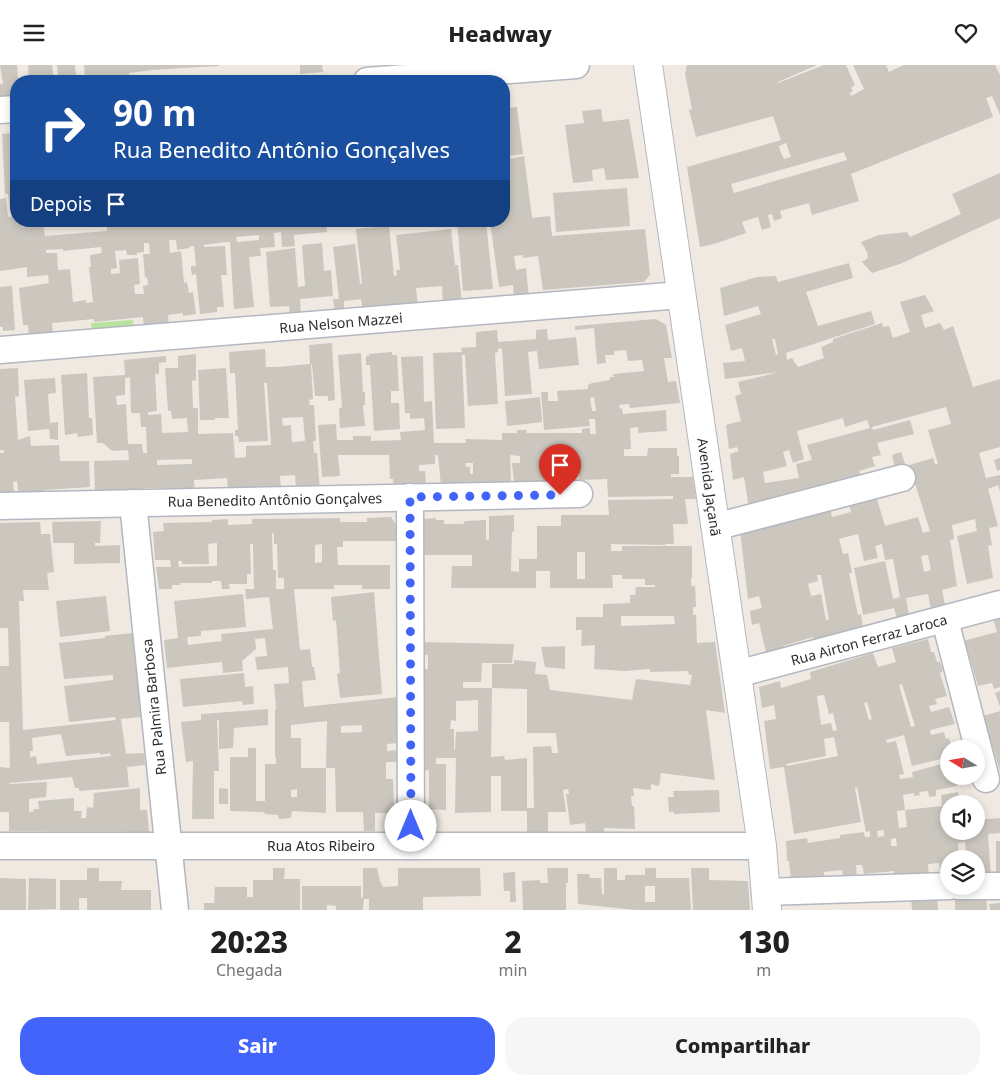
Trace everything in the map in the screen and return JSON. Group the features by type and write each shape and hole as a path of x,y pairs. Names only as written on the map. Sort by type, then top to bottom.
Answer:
{"street":[{"path":"445,75 576,65"},
{"name":"Avenida Jaçanã","path":"648,65 762,845 766,901"},
{"name":"Rua Nelson Mazzei","path":"0,350 681,295"},
{"path":"715,527 902,478"},
{"name":"Rua Benedito Antônio Gonçalves","path":"0,506 579,494"},
{"path":"410,497 411,846"},
{"name":"Rua Palmira Barbosa","path":"133,503 175,910"},
{"name":"Rua Airton Ferraz Laroca","path":"737,674 1000,604"},
{"path":"945,620 986,779"},
{"name":"Rua Atos Ribeiro","path":"0,846 762,845"},
{"path":"985,886 1000,886"},
{"path":"766,901 940,887"}],"green space":[{"path":"133,320 135,336 92,340 91,323"}],"building":[{"path":"0,65 17,65 18,75 10,75 10,96 0,97 0,84 3,84"},
{"path":"28,65 52,65 53,75 29,75"},
{"path":"57,65 75,65 76,75 58,75"},
{"path":"84,65 219,65 152,70 129,73 129,75 85,75"},
{"path":"300,65 322,65 323,72 300,74"},
{"path":"687,65 817,65 778,83 824,65 846,65 855,85 851,88 853,91 850,93 851,96 864,89 853,65 886,65 889,72 904,65 995,65 1000,75 1000,115 992,96 986,98 993,117 851,174 859,201 812,215 809,203 780,211 782,218 774,221 772,214 768,215 771,227 762,230 758,217 742,222 746,233 700,247 687,167 781,140 773,116 696,137 689,110 692,109 685,74","holes":["786,143 791,157 784,159 779,146","844,152 847,160 734,193 731,184"]},
{"path":"517,107 523,154 510,156 510,108"},
{"path":"601,109 603,122 629,119 639,178 606,180 604,168 592,170 593,181 573,183 565,125 584,123 582,111"},
{"path":"10,133 10,210 8,194 5,194 2,134"},
{"path":"524,156 532,218 550,216 552,236 645,229 650,275 644,282 543,290 538,256 523,258 523,255 514,256 516,270 526,268 529,297 514,299 513,285 499,287 491,227 510,227 510,159"},
{"path":"1000,173 1000,218 900,264 872,273 862,262 868,258 861,242 879,235 907,232 910,237 961,214 952,194"},
{"path":"627,188 630,226 556,232 553,193"},
{"path":"6,198 10,227 44,227 45,236 107,231 107,227 327,227 327,232 294,235 295,246 282,247 281,232 274,233 275,247 260,248 261,256 249,257 254,307 234,309 230,242 204,245 204,247 225,246 227,275 221,275 224,307 217,307 217,312 200,314 196,274 192,275 191,270 191,266 196,266 194,246 177,250 176,240 169,240 170,253 181,251 184,283 187,282 189,293 193,292 196,314 183,316 183,313 168,315 169,327 144,329 143,317 94,322 94,319 52,323 53,336 29,337 28,325 23,325 19,288 49,283 48,275 27,277 27,267 0,271 0,199","holes":["259,235 259,240 237,242 236,237","144,243 149,243 150,254 143,254 145,278 147,277 148,285 143,286 144,294 135,294 134,285 140,284 138,258 119,260 120,273 111,274 111,269 117,268 115,251 126,250 127,255 137,255 137,253 144,252","101,247 102,253 90,255 91,267 89,267 93,302 86,303 86,300 73,302 70,269 58,270 57,253 46,253 46,250 63,249 63,251"]},
{"path":"389,227 394,276 397,275 396,270 400,270 396,235 451,229 455,265 458,265 462,303 443,305 442,286 416,288 418,307 363,311 361,299 344,301 344,313 335,314 333,299 339,299 333,247 355,244 360,284 362,283 356,229"},
{"path":"458,227 487,227 493,289 463,291"},
{"path":"322,243 324,271 331,270 333,296 300,299 301,316 290,317 289,306 270,307 266,252 295,248 298,287 305,286 302,245"},
{"path":"849,263 853,278 806,292 818,326 871,311 875,324 786,353 787,360 792,358 798,367 824,358 821,347 833,342 833,339 882,323 883,327 889,326 893,338 910,332 900,302 925,295 934,311 921,315 925,328 940,323 944,330 953,326 973,387 1000,379 1000,447 979,453 986,478 1000,475 1000,491 998,485 988,489 998,526 989,528 992,545 988,546 993,578 967,584 957,536 977,531 975,519 952,525 954,539 950,540 957,586 942,590 945,605 931,609 928,594 906,598 909,615 897,619 894,608 863,615 854,568 885,561 893,599 900,597 893,559 885,560 882,544 875,546 878,558 864,561 858,534 839,539 843,554 848,553 852,573 849,573 858,615 861,614 863,628 815,642 813,637 783,646 784,651 767,656 759,623 752,625 750,611 762,608 759,596 748,599 740,530 830,508 832,517 851,512 849,503 876,496 885,526 918,517 923,533 930,531 911,471 750,514 744,477 733,480 730,454 739,451 737,447 729,449 726,425 741,421 735,396 741,394 738,382 779,372 725,379 723,363 745,361 742,348 731,351 725,325 761,314 758,306 724,316 720,288 757,277 776,276 778,282","holes":["772,339 775,339 778,354 776,355","946,407 951,424 928,430 938,464 935,464 933,458 906,466 901,452 892,455 895,468 861,477 859,471 875,466 872,457 881,455 877,443 914,434 910,420 873,430 872,427","843,418 845,427 867,420 870,428 807,445 812,460 796,464 799,478 765,483 763,472 787,466 783,452 789,450 793,463 804,459 797,431","928,555 931,570 924,572 921,556","817,575 821,575 829,620 826,620 821,594 811,596 808,584 818,581"]},
{"path":"12,286 15,330 3,331 3,327 0,327 0,287"},
{"path":"656,319 666,325 672,358 664,358 668,382 676,381 680,403 630,408 629,404 619,405 620,409 622,408 623,414 666,410 667,431 638,433 638,427 630,428 631,449 624,449 624,456 647,456 648,448 677,448 679,474 671,474 671,477 693,477 696,499 685,499 688,524 673,524 674,544 611,544 611,551 622,551 622,546 692,546 691,586 695,586 696,607 693,607 693,615 696,615 697,643 715,642 725,713 706,710 715,780 661,773 659,786 651,784 651,790 633,788 634,796 631,796 632,806 634,806 635,829 604,828 604,833 586,832 585,823 570,825 566,794 569,794 568,789 563,790 566,812 548,812 548,832 527,832 527,811 501,811 501,776 491,776 491,812 455,813 456,758 436,758 436,764 446,764 446,810 429,809 429,770 420,771 419,669 428,669 428,655 419,655 419,642 514,644 512,663 482,663 481,682 463,682 463,688 492,688 492,664 514,664 514,660 536,662 535,674 547,675 550,690 632,700 636,679 690,685 692,675 689,675 688,671 650,672 650,669 625,671 594,669 595,645 581,646 582,630 576,630 576,617 603,617 603,604 630,603 630,595 635,595 636,587 655,587 655,585 645,585 645,579 622,579 622,575 612,575 613,588 550,588 550,571 536,571 536,588 451,588 452,566 472,566 472,555 419,555 422,519 436,518 436,520 444,520 444,524 463,524 465,521 486,520 486,540 489,540 489,516 514,515 511,571 519,572 519,559 537,559 537,526 561,526 561,515 609,515 608,500 673,499 673,496 608,497 607,479 579,480 578,462 574,461 573,449 549,449 550,481 514,482 512,463 520,463 520,456 510,455 511,483 441,486 438,455 435,455 435,464 419,465 419,471 425,471 426,486 394,487 393,479 390,479 389,455 338,455 340,476 322,477 318,425 336,424 337,440 353,440 353,436 371,436 371,441 401,440 400,432 425,430 424,418 410,419 410,413 405,413 401,357 423,356 424,402 432,401 434,443 466,443 465,439 502,440 502,433 517,433 517,430 527,430 526,433 582,433 582,429 590,428 590,434 596,434 595,419 589,419 590,426 544,430 541,392 548,392 548,401 558,401 557,391 588,389 588,385 592,383 610,380 610,377 614,377 613,374 644,371 642,360 628,361 626,350 614,351 614,355 605,355 606,363 597,364 594,328 575,330 575,326","holes":["594,397 596,411 592,411 590,398","465,463 473,463 473,474 470,474 470,467 466,467","577,552 585,552 585,579 577,579","621,616 674,616 675,624 621,626","492,688 527,689 527,733 556,733 558,753 552,753 551,746 533,747 534,808 527,808 527,758 505,760 504,756 491,757","478,700 478,731 456,732 454,750 454,729 450,729 451,720 456,721 456,701"]},
{"path":"547,329 548,340 576,337 579,365 539,369 537,351 528,352 532,394 505,396 502,348 498,349 498,352 495,353 498,404 468,406 465,355 462,355 465,428 436,429 433,353 462,352 461,348 476,347 476,332 497,330 498,342 536,339 536,330"},
{"path":"332,343 335,400 328,401 328,396 315,396 311,365 313,399 309,400 310,405 314,405 316,441 313,441 314,453 317,453 320,490 296,490 295,475 280,476 281,490 228,491 227,478 194,480 195,492 184,492 183,488 143,488 143,493 95,493 94,461 129,460 128,450 112,451 103,443 97,443 93,377 125,375 124,360 166,356 166,362 159,363 159,374 155,374 157,411 148,412 148,415 161,414 162,433 188,432 187,418 172,419 171,411 168,411 165,368 178,368 178,356 196,354 196,380 192,381 193,408 198,408 198,434 233,433 235,458 246,457 246,446 271,445 267,383 264,383 268,441 239,442 238,436 235,436 235,430 238,430 235,373 230,373 229,352 265,349 266,367 276,367 310,364 309,345","holes":["130,377 131,413 140,413 141,427 146,427 147,453 143,453 142,444 128,444 126,404 117,405 116,396 125,395 125,378","303,417 305,441 292,442 291,425 283,426 282,418","192,459 192,464 157,465 157,460"]},
{"path":"392,352 392,355 397,355 399,391 391,391 391,403 399,403 400,429 374,431 370,365 366,365 366,356 369,356 369,354"},
{"path":"361,353 363,392 365,392 365,405 363,405 365,426 340,428 339,408 342,408 338,355"},
{"path":"18,368 19,396 15,397 18,440 30,436 31,446 59,445 60,461 89,461 90,487 44,490 45,494 19,495 17,481 13,482 14,492 0,494 0,453 4,453 4,450 0,450 0,369"},
{"path":"226,368 229,418 200,420 198,370"},
{"path":"87,373 89,418 92,418 93,435 78,437 77,433 65,435 61,375"},
{"path":"55,378 56,393 48,394 50,423 58,422 58,440 50,439 49,429 28,431 24,380"},
{"path":"540,397 542,422 507,426 505,401"},
{"path":"1000,458 1000,470 997,471 994,460"},
{"path":"391,517 397,526 397,541 343,541 343,547 337,547 338,565 390,565 390,589 362,589 362,585 334,585 334,589 294,589 300,650 310,649 316,680 302,681 304,707 398,697 398,743 387,744 387,751 398,750 398,762 386,762 386,779 393,779 394,813 375,813 375,831 364,831 363,812 336,812 335,768 326,768 326,813 292,811 291,818 279,819 278,815 265,814 264,812 230,811 230,757 248,757 248,748 256,748 256,801 265,801 265,764 276,764 274,684 289,683 288,667 257,670 255,657 267,656 265,638 255,639 256,649 242,661 243,671 223,673 222,662 167,668 164,640 178,638 174,601 243,594 246,627 201,631 201,636 187,637 188,645 222,641 221,634 273,629 269,597 246,599 245,589 254,589 253,544 250,544 251,574 247,574 247,584 229,584 230,589 222,589 221,581 212,581 212,583 180,583 181,585 172,585 172,589 159,589 156,567 171,567 170,560 155,560 153,532 164,531 163,523 212,522 212,520 228,519 228,525 252,524 252,519 340,518 340,522 367,522 367,518","holes":["274,533 274,544 277,544 278,578 284,578 284,589 276,589 276,570 273,570 272,534","217,543 217,566 179,567 178,561 182,561 182,564 209,564 208,544","322,544 322,562 315,563 315,545","327,721 326,768 301,768 301,738 291,738 291,725","362,725 362,732 341,733 341,726","297,789 297,797 291,797 291,790"]},
{"path":"101,521 100,543 95,543 95,546 120,545 120,563 74,564 74,543 53,543 52,522"},
{"path":"40,522 41,534 50,534 54,572 47,573 49,590 23,590 24,601 19,601 23,730 116,720 115,717 69,722 64,686 113,680 113,675 64,679 59,643 133,633 141,717 121,719 126,754 144,753 145,765 127,767 129,787 79,791 79,788 75,788 72,777 9,783 47,782 46,797 29,799 29,812 39,809 38,801 74,798 74,811 82,811 81,818 86,818 87,807 93,808 94,793 140,788 140,810 147,810 149,832 9,831 9,812 0,812 0,767 9,768 10,766 9,722 0,722 0,666 9,666 8,628 0,628 0,523","holes":["61,734 66,756 100,753 100,755 110,753 111,756 37,764 36,756 30,757 30,751 33,751 32,738"]},
{"path":"374,592 382,694 340,698 337,674 340,673 336,620 333,621 331,597"},
{"path":"106,596 110,631 60,637 56,601"},
{"path":"1000,617 1000,687 994,689 992,683 978,686 963,641 997,632 993,619"},
{"path":"928,639 931,652 934,652 937,662 940,662 943,671 940,673 947,696 935,699 937,704 929,706 931,712 949,707 955,724 930,730 931,735 944,732 946,739 949,738 950,740 940,740 940,759 912,766 904,735 886,740 887,743 896,741 904,774 899,775 900,779 913,777 912,772 940,764 940,785 957,786 936,790 936,796 929,797 928,791 919,792 920,795 914,796 914,793 903,795 905,810 940,806 940,840 985,840 985,819 1000,818 1000,833 988,834 991,878 985,878 985,850 966,850 965,842 958,843 959,850 940,850 940,872 939,863 928,864 929,878 894,878 894,871 864,874 862,865 856,865 857,878 843,878 842,870 824,872 824,878 791,880 789,861 787,861 786,841 807,838 808,843 840,838 840,835 864,832 865,837 870,837 870,831 866,832 857,787 855,788 861,822 794,834 784,767 770,769 764,721 776,719 774,705 762,708 759,687 780,681 781,688 811,679 810,672 873,653 878,667 896,662 892,648","holes":["902,684 915,726 911,727 899,685","824,695 829,714 833,713 837,730 833,731 831,723 821,725 817,696","867,702 872,719 869,720 864,703","834,737 838,756 787,766 786,764 826,756 824,739","905,810 907,827 899,828 897,811","884,830 884,836 878,837 877,831","896,838 897,846 891,846 891,839"]},
{"path":"565,646 565,669 545,667 541,647"},
{"path":"244,673 245,687 253,686 254,704 243,705 242,701 183,707 180,679"},
{"path":"1000,691 1000,707 995,693"},
{"path":"268,709 268,725 234,728 233,748 219,749 219,720 217,720 219,771 214,771 214,819 192,819 193,761 186,762 181,722 201,720 201,714"},
{"path":"1000,711 1000,771 983,716"},
{"path":"219,788 228,789 228,804 219,804"},
{"path":"719,790 720,812 674,814 674,812 669,812 668,797 674,797 673,791"},
{"path":"958,792 958,795 941,795"},
{"path":"996,841 1000,841 1000,874 996,874"},
{"path":"87,868 99,868 99,881 122,881 121,890 151,890 151,910 87,910 87,898 79,898 79,910 60,910 60,880 87,880"},
{"path":"273,868 285,868 284,879 300,879 300,910 204,910 204,903 214,903 215,887 247,887 247,897 253,897 253,880 273,880"},
{"path":"363,868 377,868 383,887 398,886 398,868 480,868 481,896 423,897 423,910 369,910 369,899 364,899 363,910 336,910 336,906 327,905 327,910 302,910 302,886 361,886 361,898 363,897"},
{"path":"547,868 568,868 566,910 523,910 522,881 540,880 540,883 548,883"},
{"path":"604,868 617,868 617,880 625,880 625,875 645,875 645,868 656,868 656,878 689,878 691,910 636,910 578,904 577,874 589,874 590,878 601,878 602,894 604,894","holes":["645,886 655,886 655,902 645,902"]},
{"path":"691,868 709,868 709,880 748,881 750,910 693,910"},
{"path":"515,872 516,902 510,902 510,891 504,891 503,873"},
{"path":"0,878 26,879 26,910 0,910"},
{"path":"29,878 56,879 56,909 28,910"},
{"path":"937,893 938,910 912,910 911,896"},
{"path":"986,893 987,910 955,910 955,895 985,895"},
{"path":"1000,903 1000,910 990,910 989,904"}],"route":[{"path":"411,826 410,497 560,495"}]}
